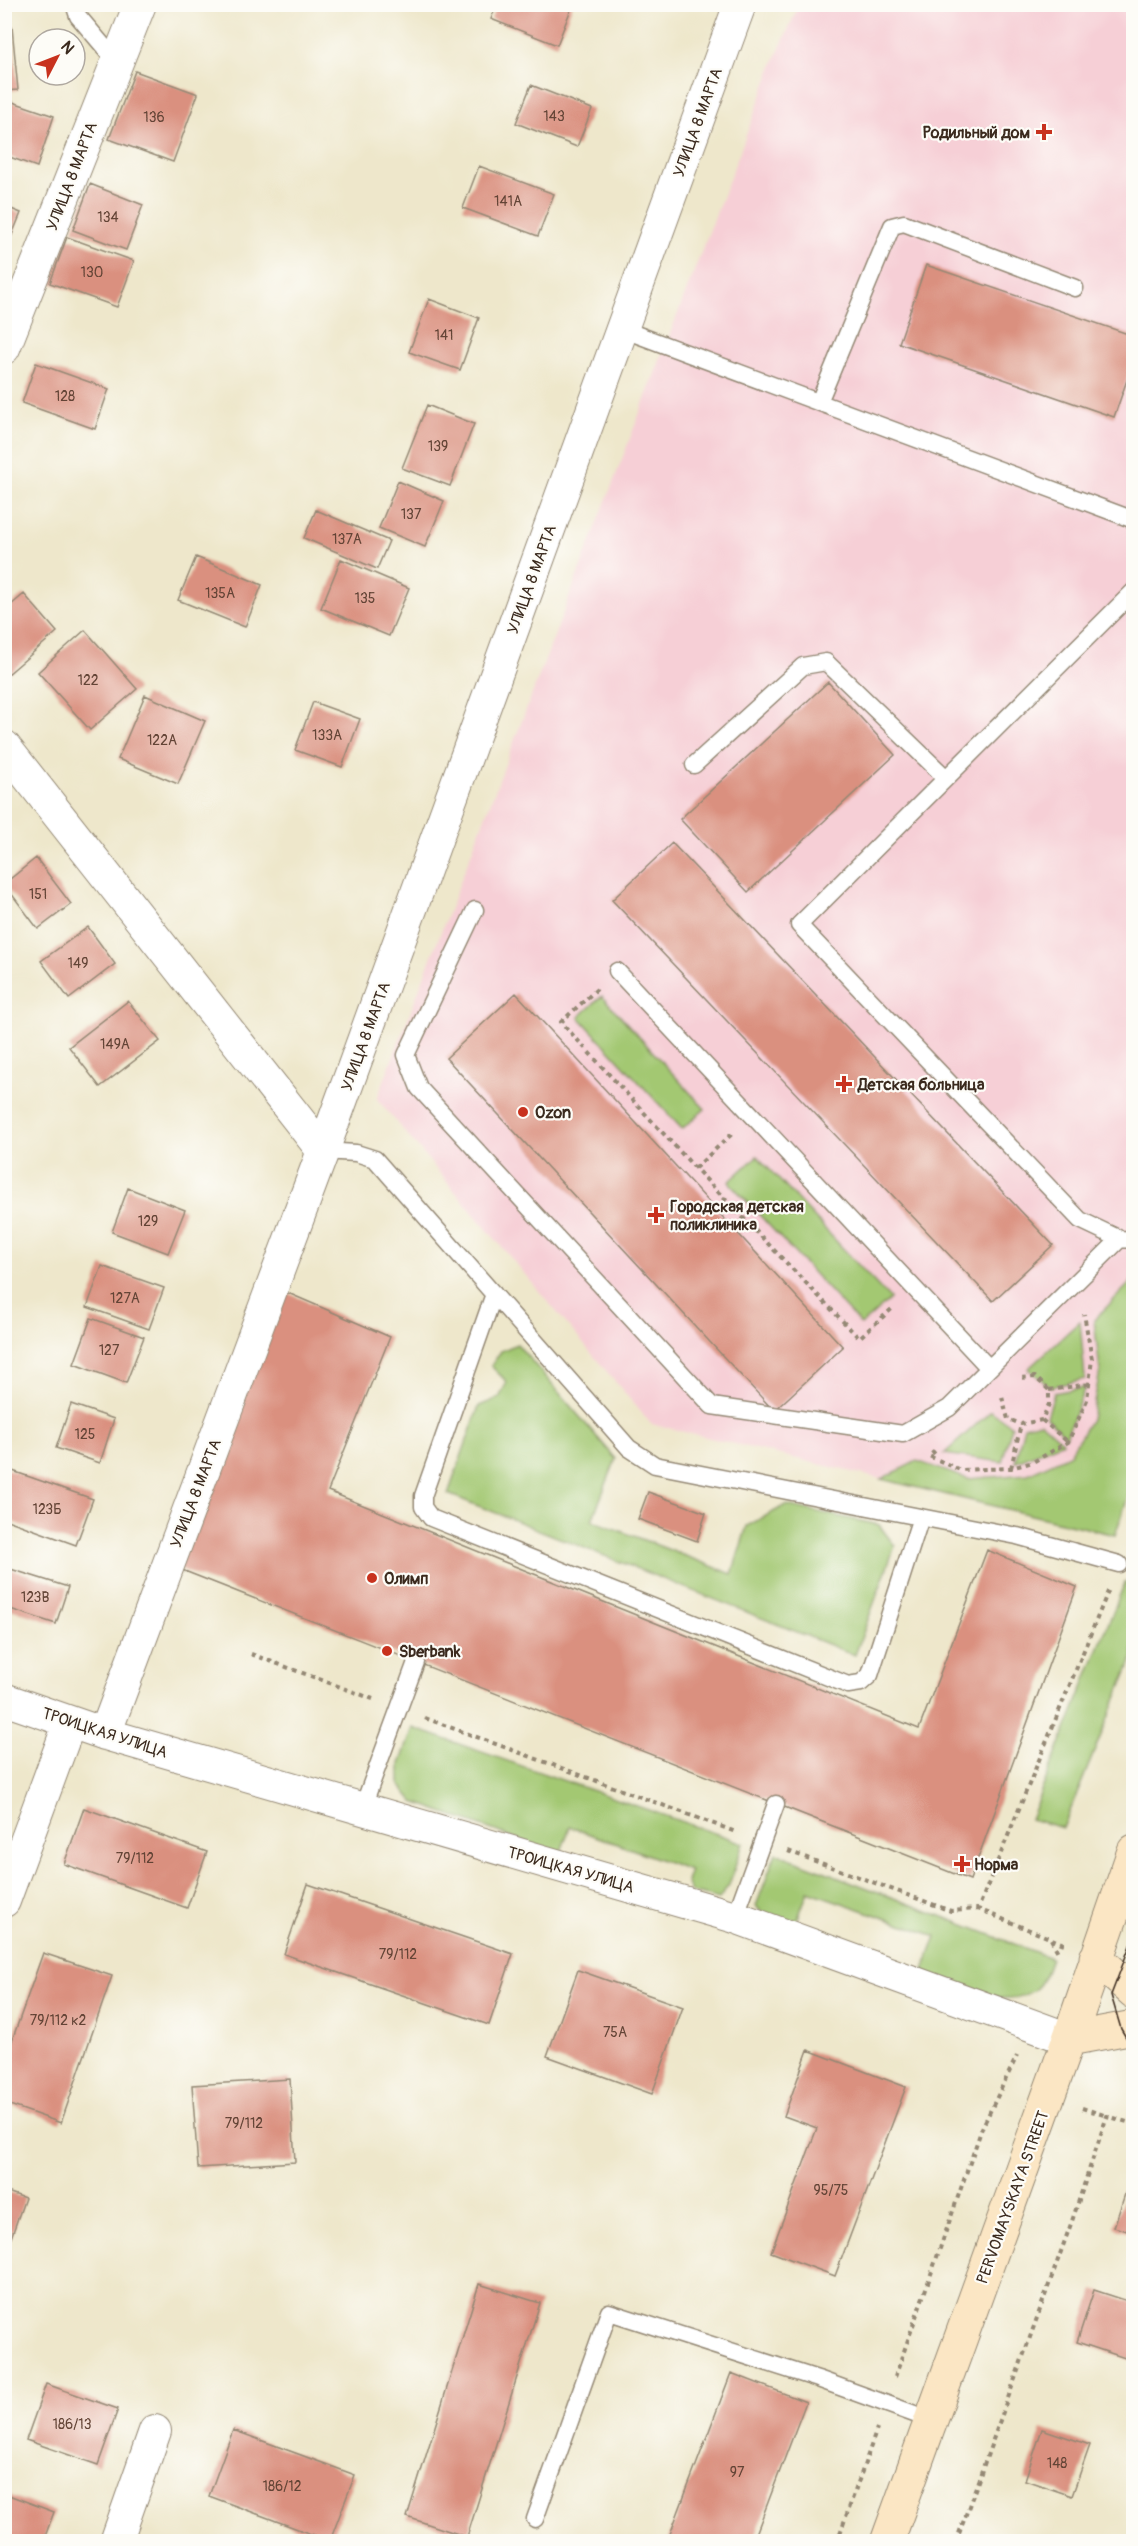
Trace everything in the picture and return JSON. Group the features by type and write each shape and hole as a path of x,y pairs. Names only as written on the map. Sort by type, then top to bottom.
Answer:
{"main road":[{"name":"PERVOMAYSKAYA STREET","path":"887,2541 1069,2039 1134,1851"},
{"path":"1096,1958 1134,1992"},
{"name":"ТРОИЦКАЯ УЛИЦА","path":"1069,2039 1134,2027"}],"street":[{"name":"УЛИЦА 8 МАРТА","path":"4,348 140,4"},
{"name":"УЛИЦА 8 МАРТА","path":"105,1734 323,1151 739,7"},
{"path":"4,746 323,1151"},
{"name":"ТРОИЦКАЯ УЛИЦА","path":"4,1700 105,1734 735,1917 1069,2039"},
{"path":"4,1901 70,1722"},
{"path":"116,2541 155,2431"}],"lane":[{"path":"74,4 78,16 116,61"},
{"path":"819,402 892,226 904,223 1075,288"},
{"path":"622,329 1134,520"},
{"path":"475,910 406,1055 419,1088 712,1406 849,1428 903,1434 949,1408 1127,1240 1080,1220 799,925 1134,591"},
{"path":"694,765 803,666 826,662 946,778"},
{"path":"617,971 990,1368"},
{"path":"323,1151 356,1153 375,1159 629,1448 655,1465 1017,1536 1119,1564"},
{"path":"494,1294 423,1496 423,1507 431,1518 463,1538 826,1684 848,1685 861,1683 870,1675 921,1517"},
{"path":"362,1809 416,1662"},
{"path":"735,1917 776,1804"},
{"path":"535,2519 609,2313 807,2376 931,2420"}],"path":[{"path":"617,971 561,1022 695,1168 859,1338 915,1290"},
{"path":"695,1168 751,1116"},
{"path":"937,1449 929,1456 960,1470 1011,1468 1033,1462 1068,1442 1087,1400 1092,1359 1084,1313 1076,1320"},
{"path":"1021,1371 1013,1379 1035,1377 1049,1389 1089,1384"},
{"path":"1042,1420 1049,1404 1049,1389"},
{"path":"1002,1394 1001,1400 1008,1419 1021,1424 1042,1420"},
{"path":"1042,1420 1068,1442"},
{"path":"1011,1468 1021,1424"},
{"path":"978,1909 1090,1639 1134,1526"},
{"path":"251,1654 951,1911 978,1909 1096,1958"},
{"path":"1051,1939 1061,1957"},
{"path":"837,2541 982,2128 1032,2026"},
{"path":"956,2541 1072,2221 1107,2116 1134,2124"}],"shaded area":[{"path":"799,5 1133,5 1134,1482 1115,1535 651,1424 377,1099 776,57"}],"green space":[{"path":"602,996 705,1109 682,1129 579,1017"},
{"path":"757,1156 890,1299 861,1325 729,1182"},
{"path":"1133,1280 1133,1482 1115,1535 881,1479 917,1461 968,1479 1028,1474 1069,1455 1091,1419 1100,1371 1094,1320"},
{"path":"1080,1321 1085,1379 1051,1387 1028,1369"},
{"path":"517,1344 616,1459 592,1520 732,1574 747,1526 786,1505 879,1525 895,1546 855,1655 448,1494 479,1406 499,1398 507,1382 491,1366 501,1351"},
{"path":"1085,1387 1066,1437 1047,1417 1054,1393"},
{"path":"991,1411 1012,1426 1002,1462 944,1454"},
{"path":"1041,1422 1063,1442 1015,1462 1024,1426"},
{"path":"1125,1582 1133,1585 1133,1657 1063,1828 1030,1819"},
{"path":"413,1728 743,1843 729,1885 719,1899 691,1892 686,1882 690,1870 570,1827 560,1854 414,1802 400,1785 400,1764"},
{"path":"776,1853 1051,1958 1045,1975 1034,1990 1021,1996 993,1997 963,1989 923,1973 936,1936 808,1891 798,1918 790,1925 768,1919 756,1906"}],"building":[{"path":"497,4 573,4 557,45 491,19"},
{"path":"12,27 18,90 4,91 4,28"},
{"path":"135,71 198,94 173,162 109,139"},
{"path":"531,85 592,109 577,147 516,123"},
{"path":"4,99 54,116 37,167 4,155"},
{"path":"479,166 554,194 538,236 463,208"},
{"path":"90,184 143,205 126,250 73,230"},
{"path":"4,206 21,213 5,252 4,252"},
{"path":"67,237 134,261 117,307 50,283"},
{"path":"926,265 1134,336 1134,360 1114,417 899,343"},
{"path":"429,299 479,318 460,370 409,352"},
{"path":"36,363 109,389 95,429 22,403"},
{"path":"427,405 474,424 450,486 402,468"},
{"path":"398,481 444,501 425,547 379,528"},
{"path":"316,510 389,541 377,569 304,538"},
{"path":"196,557 262,585 245,627 178,600"},
{"path":"341,559 409,588 389,636 321,608"},
{"path":"24,594 57,632 7,675 4,672 4,611"},
{"path":"85,630 137,689 90,730 38,672"},
{"path":"828,682 895,755 748,892 680,819"},
{"path":"145,695 205,721 178,784 118,759"},
{"path":"313,702 360,719 342,767 295,750"},
{"name":"Детская больница","path":"672,843 1053,1245 993,1301 612,900"},
{"path":"36,858 71,904 38,929 4,884"},
{"path":"88,927 115,964 69,999 41,961"},
{"name":"Городская детская поликлиника","path":"516,993 843,1347 774,1411 446,1058"},
{"path":"128,1001 160,1041 100,1087 69,1047"},
{"path":"128,1188 185,1210 168,1253 112,1232"},
{"path":"102,1266 164,1288 149,1329 87,1307"},
{"name":"Олимп","path":"281,1290 390,1337 328,1491 919,1729 987,1550 1077,1587 970,1880 177,1568"},
{"path":"91,1318 144,1337 126,1383 74,1364"},
{"path":"71,1404 114,1419 100,1463 56,1448"},
{"path":"4,1468 93,1499 76,1545 4,1519"},
{"path":"648,1492 706,1513 697,1541 638,1519"},
{"path":"4,1567 68,1587 56,1624 4,1607"},
{"path":"84,1808 207,1852 187,1908 64,1864"},
{"path":"308,1884 513,1954 489,2025 284,1954"},
{"path":"43,1953 112,1976 61,2123 4,2103 4,2063"},
{"path":"578,1970 683,2007 652,2094 547,2056"},
{"path":"808,2050 906,2087 835,2276 771,2252 817,2128 784,2116"},
{"path":"290,2079 295,2162 198,2168 192,2085"},
{"path":"1134,2170 1134,2233 1114,2227"},
{"path":"4,2191 25,2198 5,2255 4,2255"},
{"path":"479,2284 540,2303 467,2537 407,2517"},
{"path":"1094,2290 1134,2303 1134,2361 1077,2342"},
{"path":"731,2373 806,2402 753,2542 667,2542"},
{"path":"46,2384 118,2409 98,2465 26,2440"},
{"path":"1042,2429 1090,2445 1072,2496 1025,2480"},
{"path":"233,2430 355,2475 330,2541 209,2496"},
{"path":"6,2494 54,2512 43,2542 5,2542"}],"tram line":[{"path":"1134,1935 1111,1995 1121,2029 1134,2051"},
{"path":"1134,1976 1130,2000 1130,2013 1134,2025"}],"place":[{"name":"Родильный дом","path":"1044,132"},
{"name":"Детская больница","path":"844,1084"},
{"name":"Ozon","path":"523,1112"},
{"name":"Городская детская поликлиника","path":"656,1215"},
{"name":"Олимп","path":"372,1578"},
{"name":"Sberbank","path":"387,1651"},
{"name":"Норма","path":"962,1864"}]}
